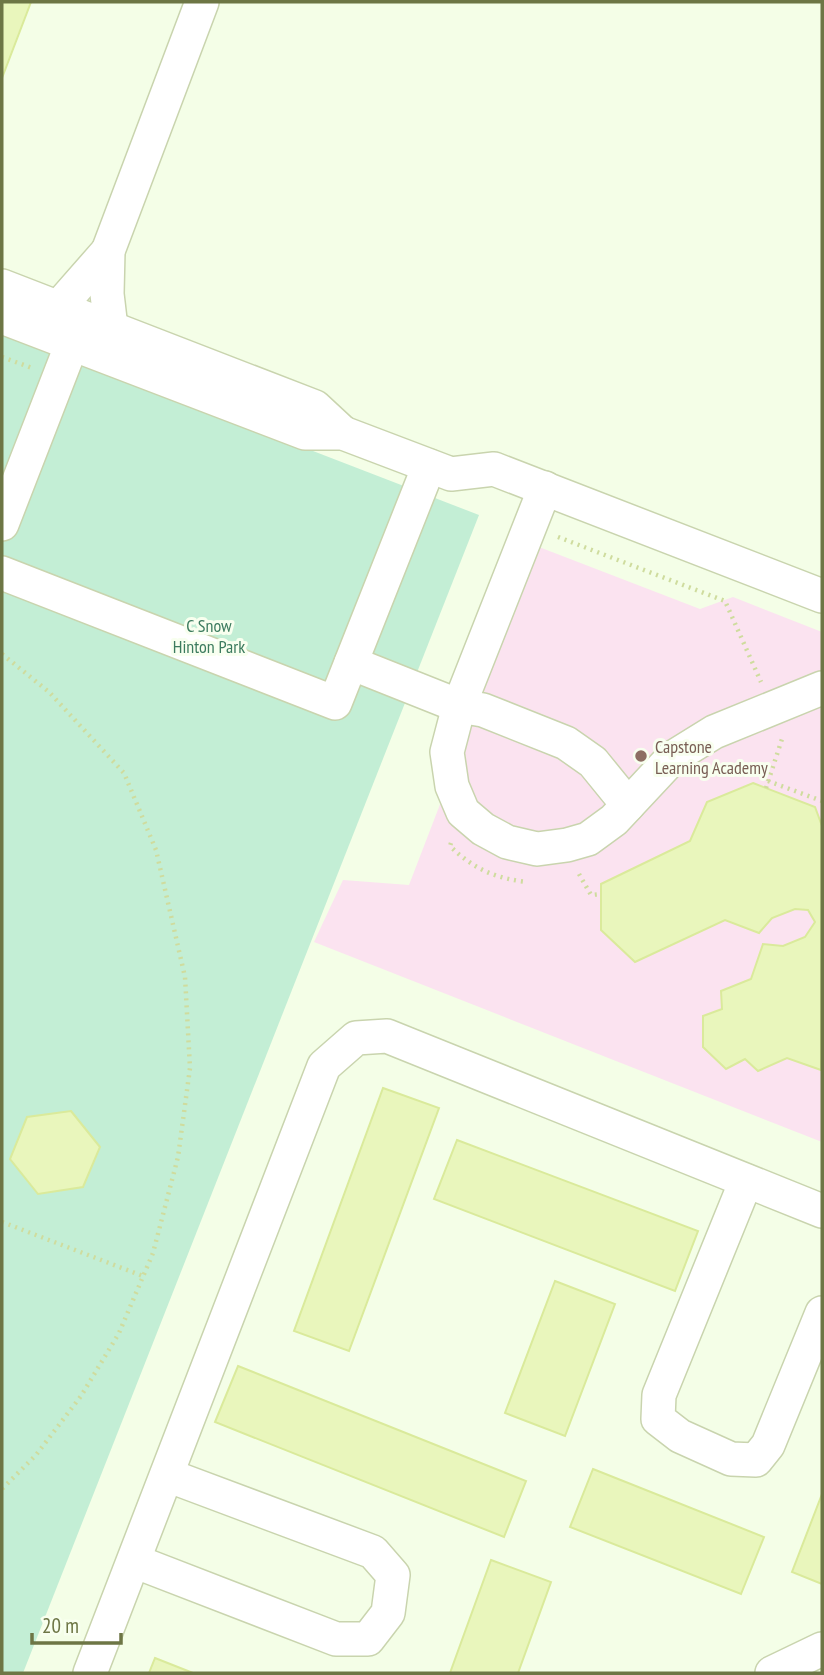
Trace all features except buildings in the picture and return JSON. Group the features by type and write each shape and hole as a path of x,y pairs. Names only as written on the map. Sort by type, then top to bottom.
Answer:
{"street":[{"path":"2,524 81,324 202,2"},
{"path":"81,324 107,294 108,251"},
{"path":"2,286 81,324 315,407 343,433 429,466 451,474 494,469 822,596"},
{"path":"2,317 81,324"},
{"path":"2,573 335,703 429,466"},
{"path":"545,488 459,706 447,752 450,777 463,812 483,829 507,842 537,849 588,839 614,820 672,758 714,732 774,710 822,688"},
{"path":"351,663 459,706 483,710 566,743 593,762 628,804"},
{"path":"90,1673 324,1066 356,1038 387,1036 822,1211"},
{"path":"746,1181 659,1395 658,1419 680,1436 731,1459 756,1460 768,1445 822,1313"},
{"path":"134,1561 336,1639 368,1639 388,1613 393,1575 373,1552 167,1475"},
{"path":"772,1673 822,1649"}],"path":[{"path":"531,527 725,601 783,733 766,788"},
{"path":"2,654 49,692 124,773 156,850 186,976 190,1068 178,1157 153,1253 119,1333 81,1396 36,1455 2,1489"},
{"path":"768,781 822,802"},
{"path":"578,874 591,895 601,894"},
{"path":"2,1222 143,1276"}],"shaded area":[{"name":"Capstone Learning Academy","path":"539,547 700,609 733,597 822,632 822,1142 314,942 343,880 409,885"}],"green space":[{"name":"C Snow Hinton Park","path":"2,331 479,515 23,1673 2,1673"}],"place":[{"name":"Capstone Learning Academy","path":"641,756"}]}
